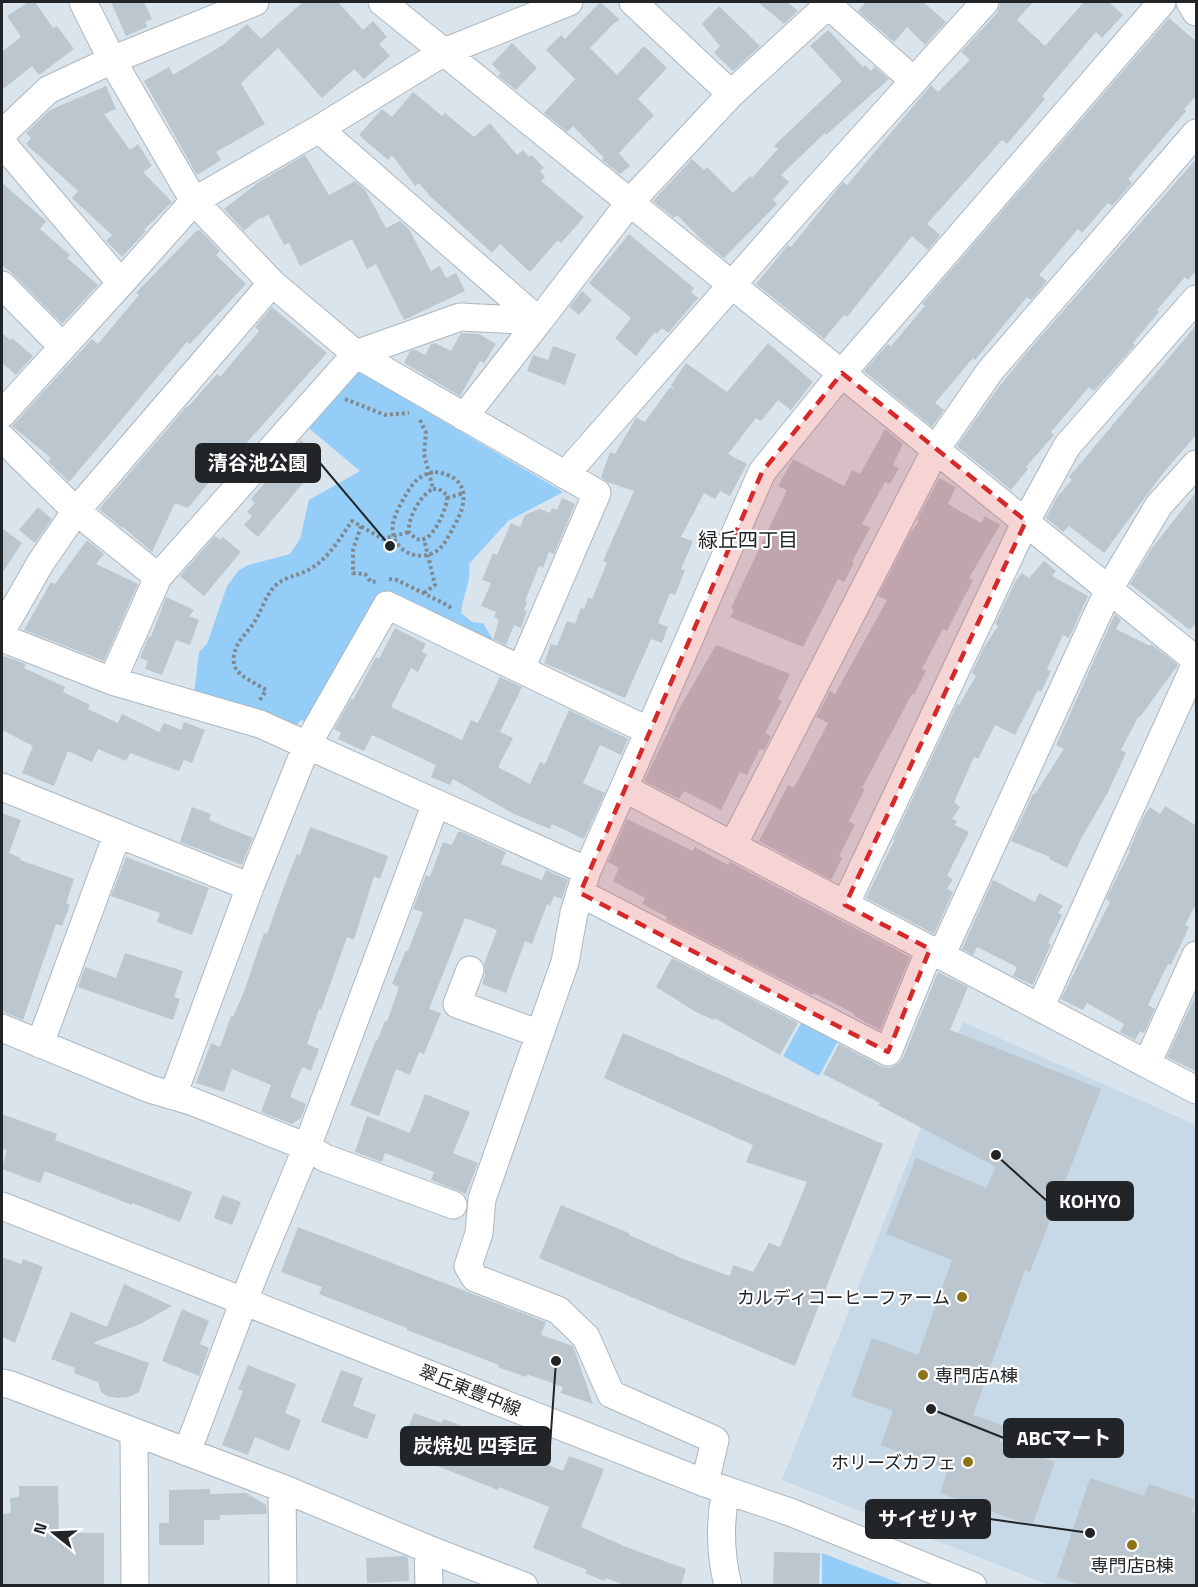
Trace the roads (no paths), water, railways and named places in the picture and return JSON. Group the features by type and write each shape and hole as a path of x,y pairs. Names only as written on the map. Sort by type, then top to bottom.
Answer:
{"street":[{"path":"83,2 112,60 194,201 272,283 356,354 597,493 521,669"},
{"path":"2,134 48,90 112,60 255,2"},
{"path":"382,2 1197,661 1040,1008"},
{"path":"2,414 194,201 319,129 444,52 569,2"},
{"path":"633,2 731,94"},
{"path":"565,475 913,80 985,2"},
{"path":"728,1586 720,1545 722,1509 716,1487 715,1440 611,1394 586,1337 558,1310 475,1278 468,1266 479,1233 482,1199 565,962 574,913 584,882 762,472 842,373 1162,2"},
{"path":"1190,2 1197,12"},
{"path":"464,417 630,202 731,94 826,3 913,80"},
{"path":"319,129 539,321"},
{"path":"733,845 936,449 990,371 1197,133"},
{"path":"2,143 121,283"},
{"path":"2,630 41,562 76,512 272,283"},
{"path":"2,285 63,347"},
{"path":"845,905 1026,521 1067,446 1197,299"},
{"path":"112,681 158,577 356,354 460,317 539,321"},
{"path":"2,438 76,512 158,577"},
{"path":"2,638 112,681 249,721 436,803 584,882 888,1052 1109,589 1159,505 1197,464"},
{"path":"173,1095 250,887 307,745 387,604 649,731"},
{"path":"2,787 250,887"},
{"path":"624,788 1197,1090"},
{"path":"187,1452 307,1147 436,803"},
{"path":"40,1044 117,835"},
{"path":"1147,1064 1197,955"},
{"path":"470,970 457,1004 540,1034"},
{"path":"2,1028 150,1089 191,1101 307,1147 325,1158 453,1205"},
{"name":"翠丘東豊中線","path":"2,1206 716,1487 790,1512 973,1586"},
{"path":"2,1383 282,1488 524,1586"},
{"path":"134,1432 135,1586"},
{"path":"282,1488 283,1586"},
{"path":"428,1549 429,1586"}],"place":[{"name":"清谷池公園","path":"390,546"},
{"name":"KOHYO","path":"996,1155"},
{"name":"カルディコーヒーファーム","path":"962,1297"},
{"name":"炭焼処 四季匠","path":"556,1361"},
{"name":"専門店A棟","path":"923,1375"},
{"name":"ABCマート","path":"931,1409"},
{"name":"ホリーズカフェ","path":"968,1462"},
{"name":"サイゼリヤ","path":"1090,1533"},
{"name":"専門店B棟","path":"1132,1545"}],"district":[{"name":"緑丘四丁目","path":"748,539"}]}
